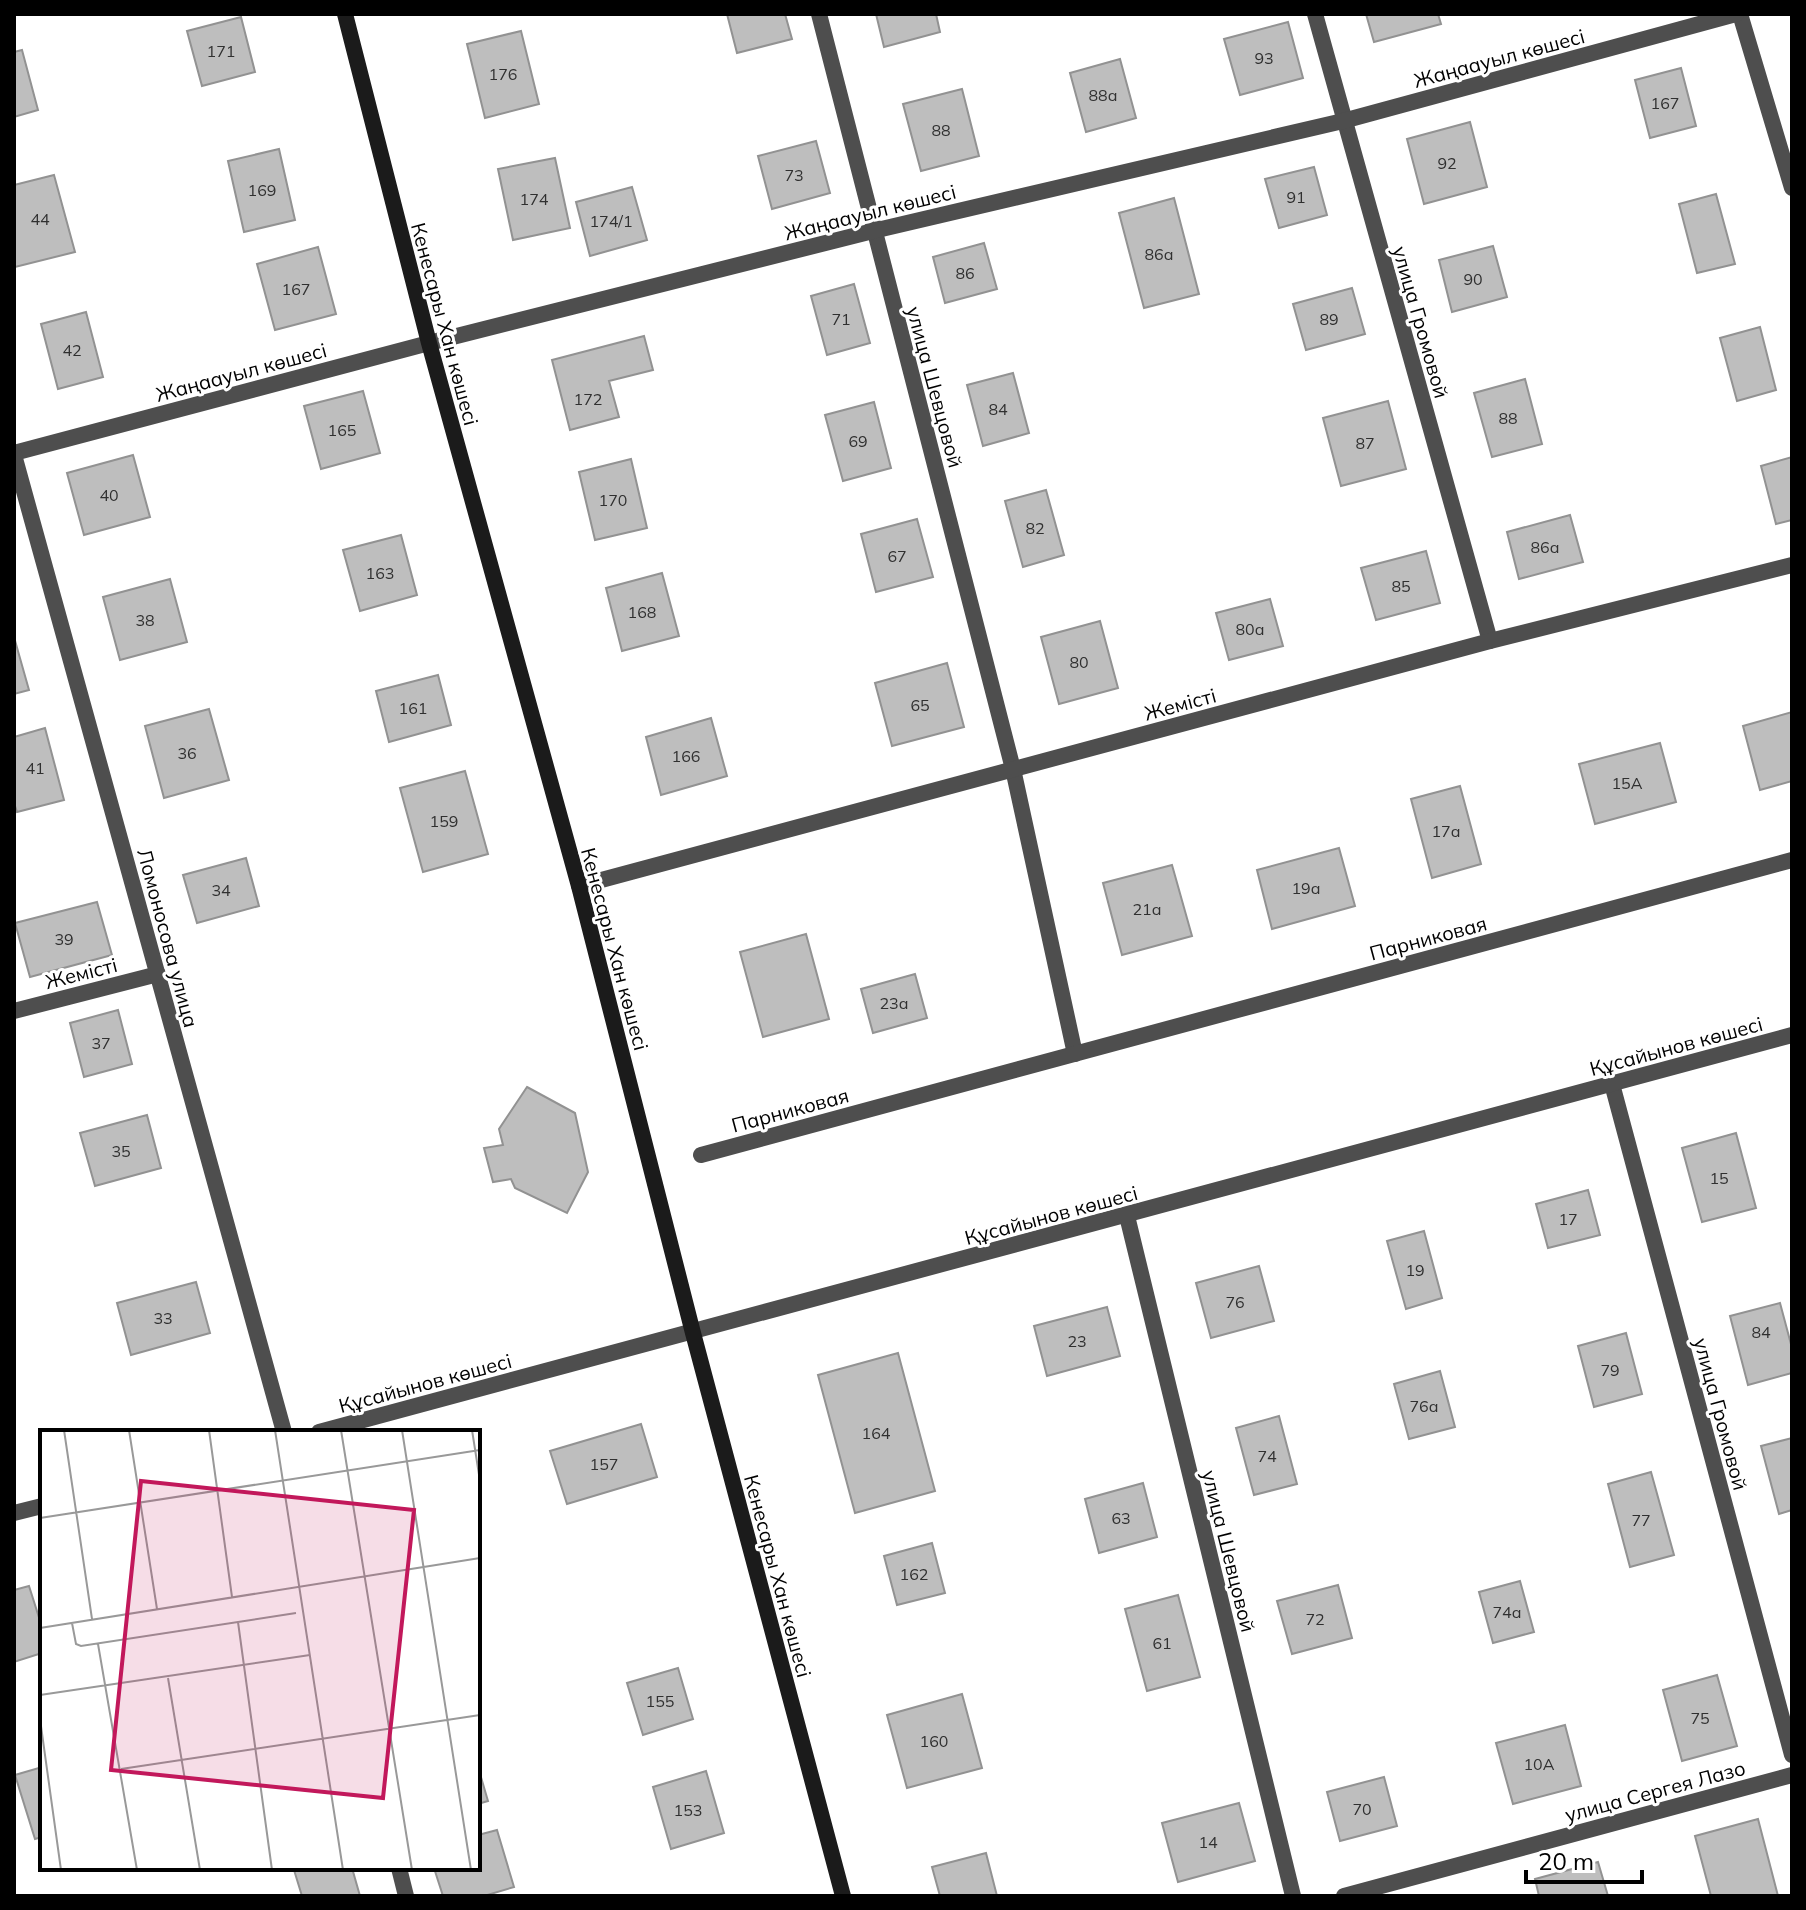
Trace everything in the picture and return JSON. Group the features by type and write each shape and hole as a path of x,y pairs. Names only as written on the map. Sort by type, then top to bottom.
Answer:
{"main road":[{"name":"Кенесары Хан көшесі","path":"345,14 429,343 579,886 693,1333 843,1896"}],"street":[{"name":"улица Шевцовой","path":"819,14 1013,769"},
{"name":"улица Громовой","path":"1315,14 1490,641"},
{"name":"Жаңаауыл көшесі","path":"14,454 429,343 873,231 1343,121 1738,14"},
{"path":"1738,14 1792,188"},
{"name":"Ломоносова улица","path":"14,454 283,1430"},
{"name":"Жемісті","path":"579,886 1490,641 1792,565"},
{"path":"1013,769 1075,1054"},
{"name":"Парниковая","path":"701,1155 1792,860"},
{"name":"Жемісті","path":"14,1011 158,974"},
{"name":"Құсайынов көшесі","path":"327,1430 1792,1035"},
{"name":"улица Громовой","path":"1612,1084 1792,1755"},
{"name":"улица Шевцовой","path":"1127,1216 1293,1896"},
{"path":"14,1513 40,1506"},
{"name":"улица Сергея Лазо","path":"1344,1896 1792,1775"},
{"path":"400,1870 406,1896"}],"building":[{"path":"727,14 785,14 792,39 737,53"},
{"path":"876,14 936,14 940,32 884,47"},
{"path":"1366,14 1438,14 1441,24 1374,42"},
{"path":"241,17 255,72 202,86 187,31"},
{"path":"1288,22 1303,78 1240,95 1224,39"},
{"path":"521,31 539,104 485,118 467,44"},
{"path":"22,50 38,110 14,117 14,52"},
{"path":"1120,59 1136,118 1086,132 1070,73"},
{"path":"1681,68 1696,126 1650,138 1635,80"},
{"path":"962,89 979,156 921,171 903,104"},
{"path":"1470,122 1487,187 1424,204 1407,139"},
{"path":"816,141 830,193 772,209 758,156"},
{"path":"279,149 295,220 244,232 228,161"},
{"path":"555,158 570,228 513,240 498,169"},
{"path":"1314,167 1327,215 1279,228 1265,179"},
{"path":"54,175 75,252 15,267 14,185"},
{"path":"632,187 647,240 590,256 576,202"},
{"path":"1716,194 1735,264 1697,273 1679,204"},
{"path":"1174,198 1199,294 1144,308 1119,213"},
{"path":"984,243 997,289 945,303 933,257"},
{"path":"1493,246 1507,297 1452,312 1439,260"},
{"path":"318,247 336,314 275,330 257,264"},
{"path":"854,284 870,343 827,355 811,296"},
{"path":"1352,288 1365,334 1306,350 1293,304"},
{"path":"86,312 103,377 58,389 41,324"},
{"path":"1760,327 1776,390 1737,401 1720,338"},
{"path":"644,336 653,370 609,381 619,417 570,430 552,360"},
{"path":"1013,373 1029,433 983,446 967,385"},
{"path":"1525,379 1542,444 1492,457 1474,393"},
{"path":"363,391 380,453 321,469 304,406"},
{"path":"1388,401 1406,469 1341,486 1323,418"},
{"path":"874,402 891,468 843,481 825,415"},
{"path":"133,455 150,517 84,535 67,473"},
{"path":"1792,457 1792,520 1776,524 1761,466"},
{"path":"631,459 647,528 595,540 579,472"},
{"path":"1046,490 1064,555 1023,567 1005,501"},
{"path":"1570,515 1583,562 1519,579 1507,532"},
{"path":"917,519 933,577 876,592 861,534"},
{"path":"401,535 417,595 360,611 343,550"},
{"path":"1426,551 1440,603 1376,620 1361,568"},
{"path":"662,573 679,636 622,651 606,588"},
{"path":"170,579 187,642 120,660 103,597"},
{"path":"1270,599 1283,646 1229,660 1216,613"},
{"path":"1100,621 1118,688 1059,704 1041,637"},
{"path":"14,637 29,690 14,694"},
{"path":"947,663 964,727 892,746 875,683"},
{"path":"438,675 451,725 389,742 376,691"},
{"path":"209,709 229,780 164,798 145,726"},
{"path":"1792,712 1792,781 1760,790 1743,726"},
{"path":"711,718 727,776 661,795 646,737"},
{"path":"45,728 64,800 17,812 14,803 14,737"},
{"path":"1660,743 1676,802 1595,824 1579,764"},
{"path":"465,771 488,854 423,872 400,788"},
{"path":"1460,786 1481,864 1432,878 1411,799"},
{"path":"1339,848 1355,906 1272,929 1257,870"},
{"path":"246,858 259,906 197,923 183,875"},
{"path":"1172,865 1192,936 1122,955 1103,883"},
{"path":"97,902 112,955 30,977 15,923"},
{"path":"806,934 829,1019 763,1037 740,952"},
{"path":"915,974 927,1018 873,1033 861,989"},
{"path":"118,1010 132,1064 84,1077 70,1023"},
{"path":"527,1087 575,1113 588,1172 567,1213 515,1188 511,1179 493,1182 484,1148 503,1145 499,1129"},
{"path":"147,1115 161,1168 95,1186 80,1133"},
{"path":"1736,1133 1756,1208 1702,1222 1682,1148"},
{"path":"1588,1190 1600,1235 1548,1248 1536,1204"},
{"path":"1424,1231 1442,1298 1406,1309 1387,1241"},
{"path":"1259,1266 1274,1321 1211,1338 1196,1283"},
{"path":"196,1282 210,1333 131,1355 117,1303"},
{"path":"1780,1303 1792,1348 1792,1373 1748,1385 1730,1316"},
{"path":"1107,1307 1120,1356 1047,1376 1034,1326"},
{"path":"1626,1333 1642,1394 1594,1407 1578,1346"},
{"path":"898,1353 935,1491 855,1513 818,1375"},
{"path":"1440,1371 1455,1427 1409,1439 1394,1384"},
{"path":"1279,1416 1297,1484 1254,1495 1236,1428"},
{"path":"641,1424 657,1477 567,1504 550,1451"},
{"path":"1792,1438 1792,1510 1779,1514 1761,1446"},
{"path":"1651,1472 1674,1555 1630,1567 1608,1484"},
{"path":"1143,1483 1157,1537 1099,1553 1085,1499"},
{"path":"932,1543 945,1593 897,1605 884,1556"},
{"path":"1520,1581 1534,1632 1493,1643 1479,1592"},
{"path":"1338,1585 1352,1638 1292,1654 1277,1601"},
{"path":"29,1586 40,1621 40,1654 14,1662 14,1590"},
{"path":"1178,1595 1200,1677 1147,1691 1125,1609"},
{"path":"678,1668 693,1719 643,1735 627,1683"},
{"path":"1717,1675 1737,1746 1682,1761 1663,1690"},
{"path":"962,1694 982,1768 907,1788 887,1715"},
{"path":"1565,1725 1581,1786 1513,1804 1496,1743"},
{"path":"40,1768 40,1838 35,1839 15,1775"},
{"path":"706,1771 724,1833 671,1849 653,1787"},
{"path":"480,1774 488,1801 480,1803"},
{"path":"1384,1777 1397,1826 1340,1841 1327,1792"},
{"path":"1239,1803 1255,1861 1178,1882 1162,1823"},
{"path":"1758,1819 1778,1896 1711,1896 1695,1836"},
{"path":"497,1830 514,1887 484,1896 443,1896 435,1870 480,1870 480,1834"},
{"path":"986,1853 997,1896 940,1896 932,1867"},
{"path":"1598,1862 1608,1896 1539,1896 1535,1879"},
{"path":"294,1870 353,1870 360,1896 302,1896"}]}
